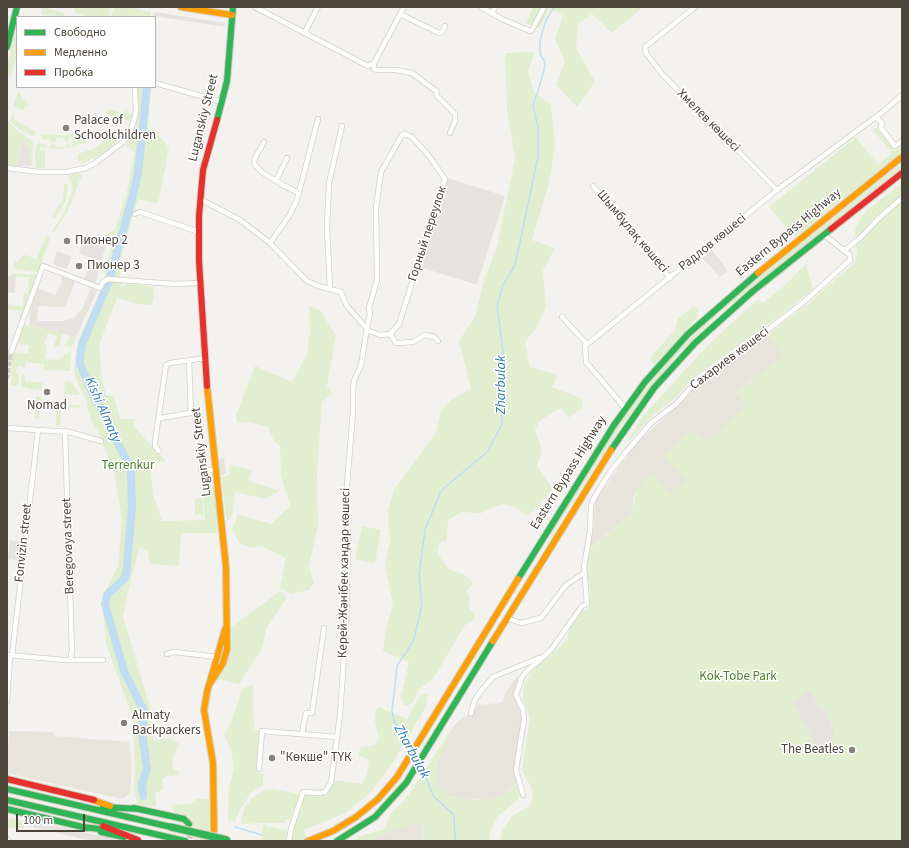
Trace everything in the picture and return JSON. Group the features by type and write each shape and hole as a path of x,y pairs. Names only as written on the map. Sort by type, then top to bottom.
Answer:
{"main road":[{"path":"7,47 17,7"},
{"path":"181,7 232,15"},
{"name":"Luganskiy Street","path":"209,685 225,658 227,649 226,567 207,392 200,283 200,199 203,170 227,81 233,7"},
{"name":"Eastern Bypass Highway","path":"308,840 345,824 378,799 406,763 530,558 625,408 645,382 688,334 777,257 902,157"},
{"name":"Eastern Bypass Highway","path":"337,841 363,826 385,807 412,774 619,437 654,388 696,343 753,291 902,173"},
{"name":"Luganskiy Street","path":"214,830 213,763 204,710 226,618"},
{"path":"7,780 184,819 190,824"},
{"path":"7,789 230,840"},
{"path":"90,799 153,822"},
{"path":"7,800 185,841"},
{"path":"63,802 115,808 139,809"},
{"path":"7,809 139,841"},
{"path":"60,812 114,830 139,841"},
{"path":"83,827 150,833"}],"street":[{"path":"256,7 368,66 374,63"},
{"path":"305,32 318,7"},
{"path":"404,7 374,63 374,69 401,70 412,73 436,91 437,96 455,114 455,121 450,134"},
{"path":"480,7 502,19 530,31 532,30 544,7"},
{"path":"492,13 495,7"},
{"name":"Хмелев көшесі","path":"695,7 646,47 646,53 662,74 777,190"},
{"path":"400,14 439,33 442,32 445,26"},
{"path":"156,83 222,102"},
{"path":"7,168 40,172 66,172 86,168 95,163 123,142 130,132 136,113 135,88"},
{"name":"Радлов көшесі","path":"587,344 777,190 876,117 902,95"},
{"path":"876,117 882,123 881,128 895,146 902,141"},
{"path":"270,243 289,216 299,192 318,119"},
{"path":"330,288 327,228 329,183 342,126"},
{"name":"Горный переулок","path":"366,328 370,315 369,308 377,280 376,208 381,172 402,135 405,134 412,137 429,156 445,179 399,324 390,334"},
{"path":"264,142 254,162 263,173 299,192"},
{"path":"276,181 287,158"},
{"name":"Шымбұлақ көшесі","path":"593,186 670,278"},
{"path":"824,235 845,250 862,237 879,218 902,198"},
{"path":"200,199 240,220 270,243 307,281 318,286 341,292 347,306 366,328 380,335 390,334 396,343 413,342 425,335 434,337 438,341"},
{"path":"135,214 140,212 199,232"},
{"name":"Сахариев көшесі","path":"523,794 516,770 520,741 524,729 523,709 516,695 522,678 542,657 552,650 582,606 588,604 587,582 584,573 593,502 610,472 651,423 676,404 694,384 746,348 805,301 850,260 850,255 845,250"},
{"path":"11,352 44,266 100,288 103,282 110,280 132,280 178,285 200,283"},
{"path":"562,317 587,344 585,346 586,362 625,408"},
{"name":"Керей-Жәнібек хандар көшесі","path":"289,841 290,829 303,792 319,794 325,792 328,788 337,737 346,628 348,540 346,497 353,412 353,389 354,381 361,365 366,328"},
{"path":"159,451 155,446 155,442 160,418 166,365 170,362 206,358"},
{"path":"160,418 191,413 189,360"},
{"path":"7,428 65,431 101,441"},
{"name":"Fonvizin street","path":"7,700 10,656 38,430"},
{"name":"Beregovaya street","path":"65,431 72,651 70,660"},
{"path":"201,470 216,470"},
{"path":"507,618 520,623 541,618 566,585 584,573"},
{"path":"302,734 306,713 312,713 324,628"},
{"path":"167,654 174,652 217,657"},
{"path":"10,656 70,660 103,660"},
{"path":"472,713 474,702 480,692 493,678 542,657"},
{"path":"259,769 262,731 337,737"}],"shaded area":[{"path":"155,12 225,23 225,27 156,16 154,16"},
{"path":"23,140 27,141 27,147 30,147 30,165 32,166 16,166"},
{"path":"448,178 505,196 477,285 420,267"},
{"path":"84,238 106,246 101,261 79,254"},
{"path":"712,250 728,271 720,277 702,258"},
{"path":"57,251 71,257 67,269 53,264"},
{"path":"93,260 102,263 95,284 84,280 90,261"},
{"path":"7,276 16,276 15,293 7,293"},
{"path":"62,276 75,281 65,307 38,306 37,321 30,321 30,311 37,288 55,295 61,285"},
{"path":"91,288 97,291 76,337 30,325 30,321 62,321 74,318 82,309"},
{"path":"767,335 784,355 736,393 746,405 706,443 687,480 671,494 651,473 634,495 631,513 592,547 589,546 593,533 595,501 634,446 698,386"},
{"path":"224,458 226,474 216,476 215,460"},
{"path":"10,540 21,542 19,560 8,559"},
{"path":"517,676 519,677 514,694 521,714 522,728 514,774 517,781 511,789 502,795 487,800 462,799 447,795 440,788 434,778 440,752 453,727 464,716 472,713 478,705 499,703 503,701 505,693"},
{"path":"810,690 818,705 827,712 833,730 833,737 818,749 792,702"},
{"path":"9,731 53,732 54,736 129,742 132,767 130,792 122,799 7,773"},
{"path":"25,818 98,836 102,835 115,838 116,841 92,841 24,825"},
{"path":"410,824 423,824 424,841 367,841"}],"green space":[{"path":"42,7 65,13 64,16 42,15"},
{"path":"75,7 111,7 109,16 85,16 74,12"},
{"path":"114,7 127,7 151,12 151,16 111,16"},
{"path":"533,7 643,7 612,33 592,14 578,24 576,48 595,82 577,107 556,85 565,61 555,39 563,16 550,8 539,28 526,23"},
{"path":"16,30 16,58 11,78 7,73 7,65"},
{"path":"535,52 528,71 533,91 551,105 555,146 549,183 532,240 555,248 543,270 546,308 536,328 525,342 530,367 555,373 556,379 552,387 581,398 583,407 568,418 561,408 539,421 535,430 542,451 537,466 553,489 528,516 513,506 502,504 481,513 461,512 448,520 447,540 439,543 437,553 449,570 464,574 474,584 466,591 470,598 469,608 475,615 472,621 465,625 433,679 418,690 413,703 404,706 401,697 409,662 383,651 386,629 393,603 385,566 390,542 388,511 394,490 437,431 441,411 450,401 471,389 459,341 475,317 484,280 497,247 515,158 507,110 505,53"},
{"name":"Terrenkur","path":"137,88 150,88 148,128 156,131 169,148 158,204 138,199 118,267 122,283 121,288 129,283 153,287 154,295 152,305 137,304 117,298 99,345 102,377 106,395 114,396 120,419 134,419 134,427 166,461 150,463 153,494 162,521 205,520 203,488 215,485 218,533 181,533 179,566 150,564 148,551 140,547 131,579 123,617 149,703 154,741 170,738 179,744 172,761 173,769 179,772 178,775 167,776 162,780 163,789 155,794 156,807 137,804 134,788 134,721 106,644 102,597 118,566 122,520 114,473 97,428 94,427 87,408 87,402 76,378 74,368 79,339 102,290 111,248 105,235 115,229 126,196 135,153 126,145 137,121"},
{"path":"18,92 29,105 22,110 13,106"},
{"path":"109,109 122,113 128,110 127,113 133,114 130,121 107,114"},
{"path":"12,113 14,114 14,119 36,132 35,135 32,136 16,127 10,121"},
{"path":"7,120 16,130 33,141 32,166 30,165 30,147 27,147 22,140 16,166 7,165"},
{"path":"876,127 895,151 902,146 902,152 795,237 769,207 856,137 878,165 892,153 873,130"},
{"path":"79,131 80,135 76,136 76,139 72,140 71,137 68,141 66,141 63,138 57,138 55,142 51,141 50,139 43,140 40,134 64,135"},
{"path":"119,134 122,137 102,154 78,166 84,161 78,161 78,154 95,148 111,135"},
{"path":"84,138 87,142 72,147 56,149 40,147 40,150 45,150 45,168 36,168 35,154 37,143 45,144 46,147 50,147 51,144 54,144 56,147 65,147 68,143 70,146 73,145 73,142"},
{"path":"902,163 902,167 718,314 677,355 619,429 549,539 547,538 581,481 617,427 635,401 675,353 716,313"},
{"path":"78,173 82,175 67,213 54,232 52,231 63,214 73,189 68,175"},
{"name":"Kok-Tobe Park","path":"902,183 902,841 500,841 503,830 512,816 530,806 533,796 532,788 522,769 530,718 524,701 523,687 533,669 559,648 567,637 574,618 582,610 586,610 589,607 590,591 586,568 589,546 593,547 631,513 637,489 651,472 671,494 686,480 665,457 692,430 706,442 746,405 736,393 784,355 767,335 809,303 852,265 857,256 855,230 860,219 867,210"},
{"path":"64,184 68,184 66,200 55,218 52,216 63,199"},
{"path":"46,236 50,238 38,272 15,269 13,267 15,260 18,262 22,256 26,255 36,259"},
{"path":"806,264 813,289 781,315 691,380 675,398 653,415 625,445 642,417 708,345 757,300 764,302 784,286"},
{"path":"11,273 37,275 23,315 20,319 19,311 7,309 7,305 23,306 24,293 28,293 29,277 10,276"},
{"path":"309,306 320,310 336,336 327,386 333,394 322,402 317,476 318,525 309,567 314,583 309,590 291,594 280,588 286,558 262,546 253,548 240,544 232,530 238,514 271,524 290,506 281,475 280,446 274,441 268,427 249,422 237,423 236,415 255,366 292,382 307,354 310,331"},
{"path":"694,306 699,310 696,313 698,317 654,365 650,358 675,330 678,319"},
{"path":"23,325 30,325 76,337 72,347 64,346 71,337 62,334 59,347 54,346 57,336 48,333 44,344 47,345 45,359 58,360 71,351 70,371 44,370 44,364 26,362 25,368 19,366 16,369 16,373 19,374 18,386 11,386 12,361 7,360 7,352 28,353 29,345 16,344"},
{"path":"22,374 25,375 25,381 43,383 42,388 36,390 21,387"},
{"path":"65,381 72,382 80,395 64,394"},
{"path":"38,396 41,397 44,403 80,405 80,408 61,407 60,426 56,425 56,406 40,406 39,419 35,419 35,398"},
{"path":"230,465 252,470 249,481 280,491 264,499 235,492 233,513 227,522 221,477 229,475"},
{"path":"203,498 203,515 195,515 195,499"},
{"path":"362,526 381,530 375,563 355,559"},
{"path":"280,591 287,598 266,629 262,649 239,684 218,679 229,657 231,627"},
{"path":"253,685 254,729 259,731 256,773 263,773 263,785 251,793 240,809 235,822 228,820 229,790 234,768 231,749 224,735 232,720 242,689"},
{"path":"428,693 426,707 390,767 371,792 344,814 304,830 308,841 290,841 303,792 325,792 334,780 362,784 367,775 369,760 358,755 361,747 375,745 379,738 375,722 376,710 379,707 407,719 420,695"},
{"path":"453,727 437,763 434,778 440,788 454,798 487,800 502,795 511,789 515,784 519,788 520,793 518,799 497,817 491,830 489,841 424,841 423,824 410,824 367,841 352,841 361,836 384,829 391,813 405,800"},
{"path":"272,789 300,794 289,821 286,819 285,823 266,823 265,826 287,830 286,841 261,841 264,823 242,824 241,821 245,807 252,798 265,790"},
{"path":"196,799 209,799 211,841 194,841 194,828 192,821 185,815 175,813 172,805 190,804"},
{"path":"9,818 24,821 24,829 7,828"}],"waterway":[{"name":"Zharbulak","path":"411,749 394,721 392,711 397,666 414,640 422,604 419,575 425,530 441,491 488,451 502,424 504,359 497,306 503,285 515,265 538,157 538,128 533,106 544,71 545,62 540,54 540,41 546,20 554,7"},
{"name":"Kіshі Almaty","path":"143,796 142,784 147,768 142,733 144,711 124,671 105,604 107,595 126,576 132,507 131,473 129,465 91,390 80,364 80,357 82,344 109,281 133,195 138,173 147,88"},
{"name":"Zharbulak","path":"420,764 434,797 454,815 455,841"},
{"path":"235,827 262,835"}],"tunnel":[{"path":"7,379 11,352"},
{"path":"189,824 190,841"}],"traffic: fast":[{"path":"7,47 17,7"},
{"path":"217,120 227,81 233,7"},
{"path":"611,450 654,388 695,343 753,291 831,229"},
{"path":"518,579 614,425 645,382 688,334 758,273"},
{"path":"337,841 375,817 406,783 493,641"},
{"path":"7,789 171,827"},
{"path":"7,800 185,841"},
{"path":"103,807 139,809"},
{"path":"134,808 184,819 189,824"},
{"path":"7,809 87,828"},
{"path":"83,827 108,830"},
{"path":"171,827 227,840"},
{"path":"101,832 124,837"}],"traffic: slow":[{"path":"181,7 232,15"},
{"path":"758,273 902,157"},
{"path":"207,386 226,567 227,649 223,663 209,685"},
{"path":"493,641 611,450"},
{"path":"308,841 333,831 356,817 378,799 397,777 518,579"},
{"path":"214,830 213,763 204,710 207,692 225,629"},
{"path":"90,799 110,806"}],"traffic: jam":[{"path":"207,386 199,261 199,216 203,170 217,120"},
{"path":"831,229 902,173"},
{"path":"7,779 94,800"},
{"path":"103,826 138,840"}],"place":[{"name":"Palace of Schoolchildren","path":"66,128"},
{"name":"Пионер 2","path":"67,241"},
{"name":"Пионер 3","path":"79,266"},
{"name":"Nomad","path":"47,392"},
{"name":"Almaty Backpackers","path":"124,723"},
{"name":"The Beatles","path":"852,750"},
{"name":"\"Көкше\" ТҮК","path":"272,758"}]}
